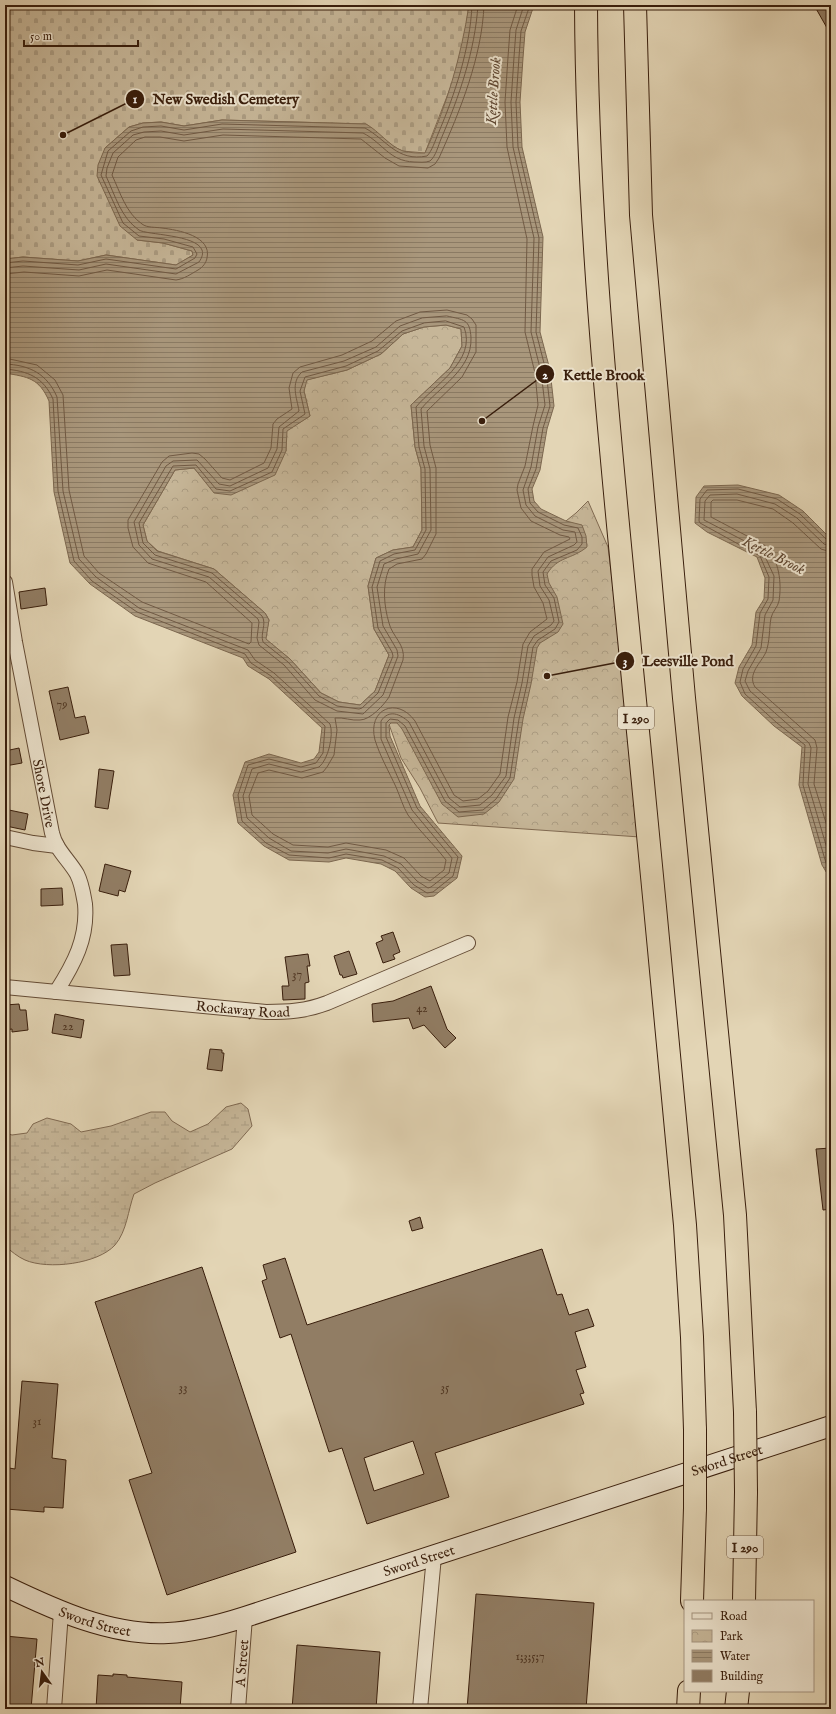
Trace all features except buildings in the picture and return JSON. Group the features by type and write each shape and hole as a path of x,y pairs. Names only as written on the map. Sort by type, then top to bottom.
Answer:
{"highway":[{"name":"I 290","path":"586,5 594,257 615,494 685,1225 692,1337 695,1430 695,1508 692,1600"},
{"name":"I 290","path":"635,5 639,174 643,246 684,698 735,1215 745,1412 746,1492 744,1600"},
{"path":"688,1709 689,1692"},
{"path":"736,1709 738,1692"}],"street":[{"name":"Shore Drive","path":"5,582 15,642 52,833 56,846 73,867 82,885 86,922 79,950 69,972 56,992"},
{"path":"5,837 56,846"},
{"name":"Rockaway Road","path":"5,987 266,1012 298,1011 327,1003 468,943"},
{"name":"Sword Street","path":"5,1586 61,1612 108,1626 148,1633 167,1633 200,1629 245,1618 831,1426"},
{"path":"420,1709 434,1556"},
{"path":"54,1709 61,1612"},
{"name":"A Street","path":"238,1709 245,1618"}],"green space":[{"path":"5,5 469,5 464,40 453,81 425,153 402,151 393,146 366,124 222,120 184,126 161,122 143,123 129,127 105,148 137,240 163,243 192,251 193,255 176,265 106,255 78,261 23,257 5,259"},
{"path":"446,325 461,329 462,346 450,368 411,405 415,447 421,469 422,530 413,547 393,550 376,558 368,586 374,629 389,655 375,691 360,705 339,702 321,693 290,659 265,639 269,620 265,613 214,569 158,551 147,541 143,525 175,470 194,468 214,492 286,451 286,431 310,416 304,391 306,380 347,370 381,354 403,334 424,327"},
{"path":"588,501 608,547 633,752 640,837 438,823 420,788 401,758 385,713 533,547 576,513"},
{"path":"241,1103 248,1109 252,1126 232,1149 155,1183 134,1194 122,1233 115,1245 107,1252 85,1261 59,1265 46,1265 25,1260 17,1256 5,1246 5,1133 12,1135 27,1133 33,1124 47,1118 71,1124 81,1132 111,1126 151,1112 165,1112 172,1121 190,1132 208,1124 226,1107"}],"water":[{"path":"469,5 534,5 525,32 520,102 522,147 543,237 540,332 550,370 554,406 547,429 540,470 532,489 534,501 541,509 566,521 582,525 586,536 587,547 560,561 551,568 547,574 549,583 557,597 563,624 558,632 540,643 537,648 523,719 514,779 499,802 484,814 458,817 442,804 402,729 397,723 391,723 389,725 390,736 420,806 462,856 457,878 434,896 425,897 411,888 395,871 381,864 346,858 329,862 289,860 264,846 238,823 233,795 245,762 269,754 301,763 314,759 319,752 322,728 269,679 248,666 243,658 135,616 90,584 70,563 54,492 49,401 37,383 20,376 5,373 5,259 23,257 78,261 106,255 176,265 193,255 192,251 163,243 137,240 120,226 97,176 98,165 105,148 129,127 143,123 161,122 184,126 222,120 366,124 398,149 408,152 425,153 446,99 466,24","holes":["446,325 461,329 462,346 450,368 411,405 415,447 421,469 422,530 413,547 393,550 376,558 368,586 374,629 389,655 375,691 360,705 339,702 321,693 290,659 266,639 269,620 265,613 214,569 157,551 147,541 143,525 175,470 194,468 214,493 231,495 275,475 286,451 287,431 310,416 304,391 307,380 347,370 381,354 403,334 424,327"]},
{"path":"738,485 779,495 803,511 831,539 831,880 822,865 799,785 802,747 774,726 742,696 735,683 739,667 752,645 756,612 764,599 765,578 757,557 707,532 695,523 696,497 704,486"}],"place":[{"name":"New Swedish Cemetery","path":"63,135"},
{"name":"Kettle Brook","path":"482,421"},
{"name":"Leesville Pond","path":"547,676"}]}
